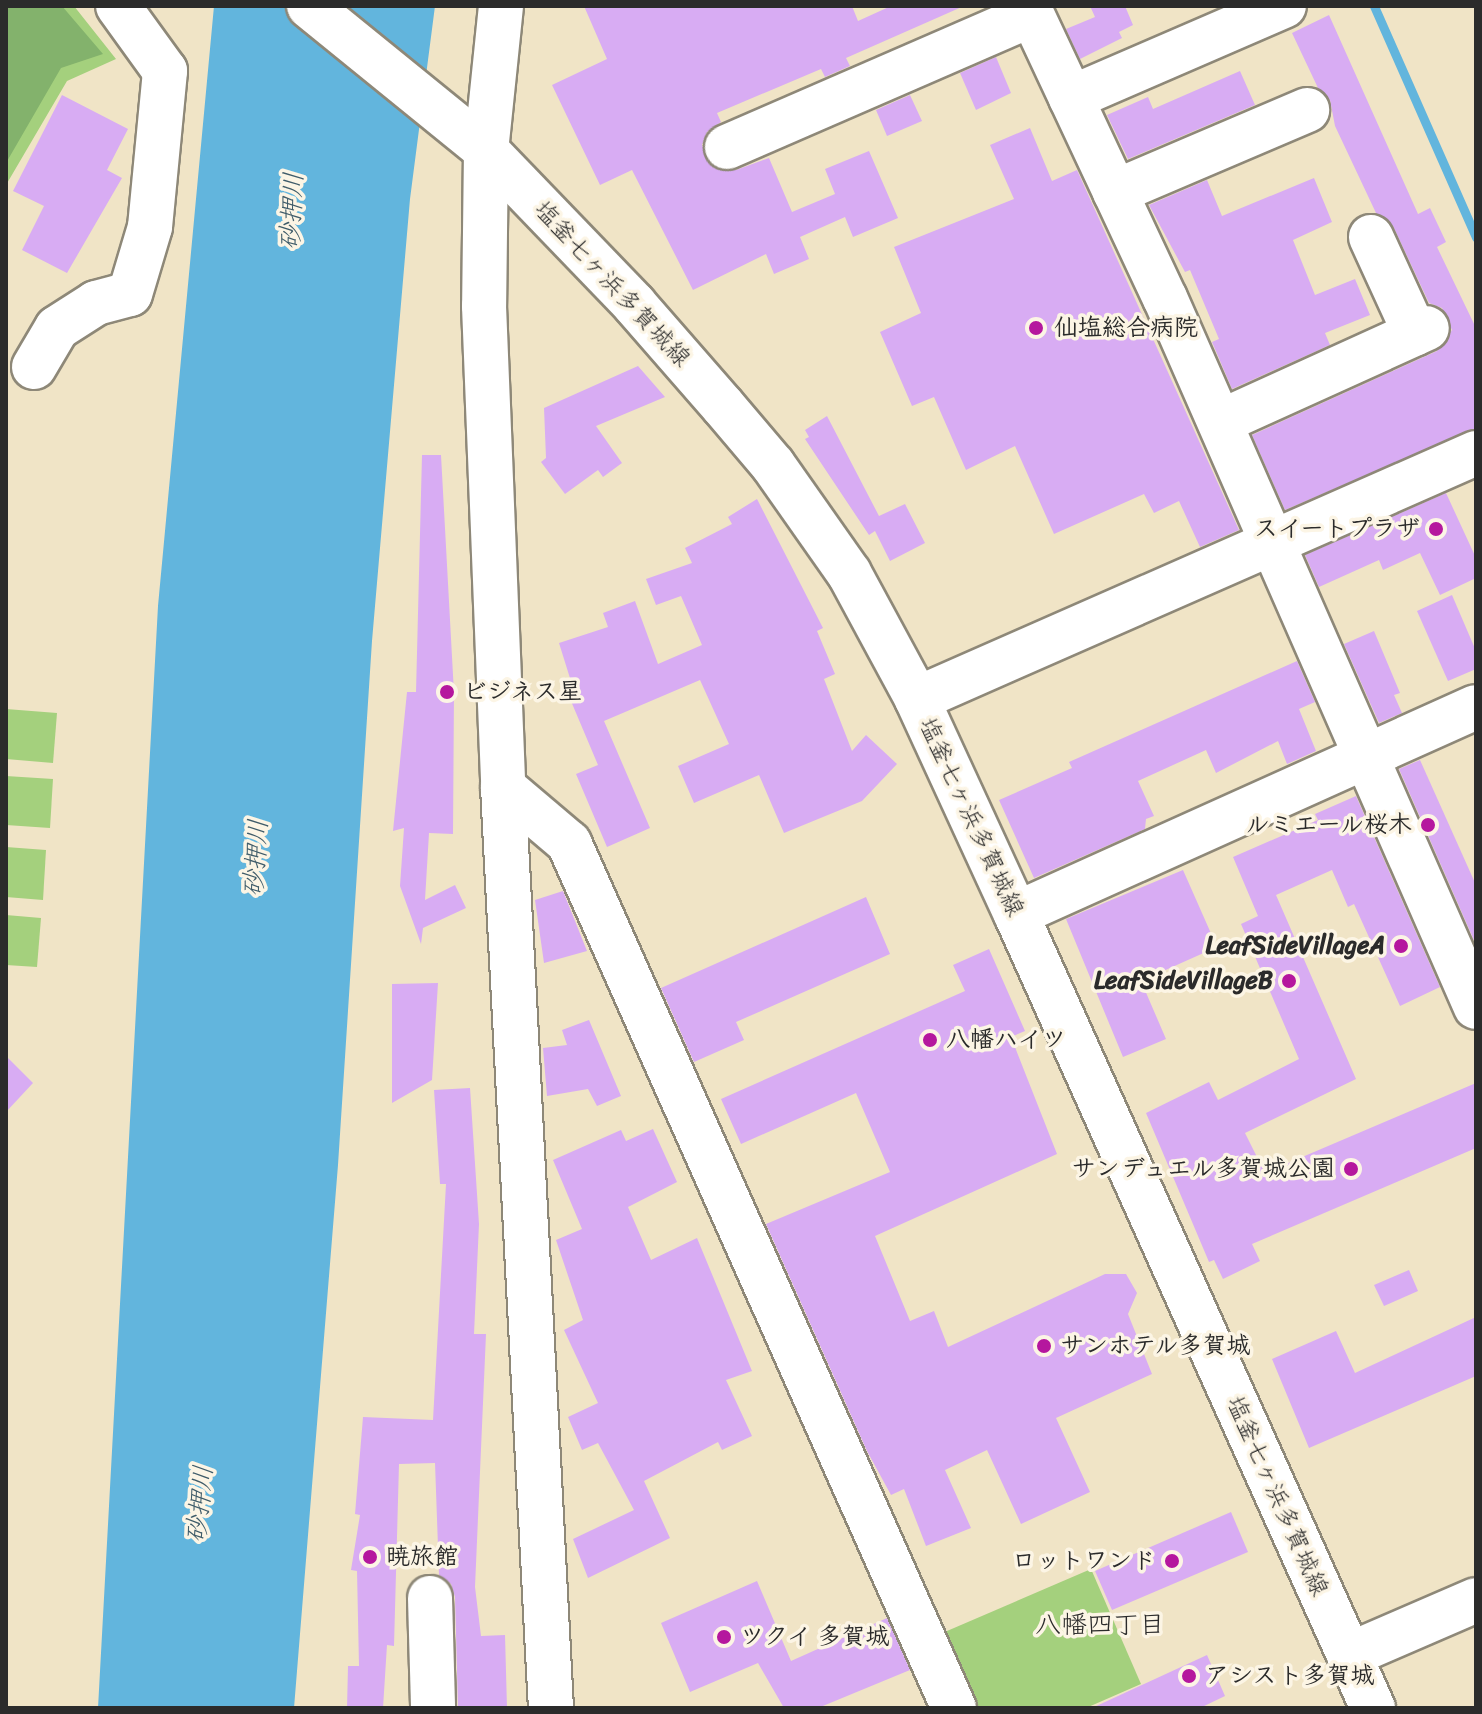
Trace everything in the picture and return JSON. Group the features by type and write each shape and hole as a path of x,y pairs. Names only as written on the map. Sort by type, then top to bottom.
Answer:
{"street":[{"path":"34,367 57,328 96,303 130,294 150,227 165,71 118,6"},
{"name":"塩釜七ヶ浜多賀城線","path":"309,6 486,150 634,304 773,465 849,573 917,699 1373,1708"},
{"path":"501,6 486,150 484,306 503,787 551,1708"},
{"path":"1071,98 1284,6"},
{"path":"727,147 1030,10 1220,422 1364,758 1474,999"},
{"path":"1115,192 1307,110"},
{"path":"1220,422 1421,331 1371,237"},
{"path":"917,699 1476,453"},
{"path":"1016,914 1476,707"},
{"path":"503,787 569,843 954,1708"},
{"path":"430,1598 433,1708"},
{"path":"1349,1655 1476,1600"}],"green space":[{"path":"6,6 74,6 116,59 67,81 6,185"},
{"path":"6,6 62,6 103,54 61,68 6,163"},
{"path":"6,709 57,713 53,763 6,759"},
{"path":"6,776 53,779 50,828 6,825"},
{"path":"6,847 46,850 43,900 6,897"},
{"path":"6,915 41,918 37,967 6,965"},
{"path":"1091,1569 1141,1684 1086,1708 971,1708 940,1634"}],"water":[{"name":"砂押川","path":"214,6 435,6 410,199 372,641 338,1165 294,1708 98,1708 158,606"}],"building":[{"path":"584,6 852,6 858,21 891,6 964,6 846,58 850,66 825,77 821,69 717,113 721,122 707,132 702,145 713,167 736,170 769,158 792,212 835,194 825,169 869,151 898,218 853,237 845,217 800,237 809,259 774,274 766,254 693,290 632,170 600,185 552,85 607,59"},
{"path":"1090,6 1125,6 1133,25 1119,32 1122,38 1080,59 1066,29 1095,17"},
{"path":"1329,15 1418,214 1430,208 1446,242 1437,247 1476,328 1476,428 1285,510 1252,435 1437,351 1452,330 1442,308 1429,303 1393,226 1376,213 1335,126 1330,100 1318,88 1292,33"},
{"path":"996,57 1011,93 976,110 960,73"},
{"path":"1240,71 1255,105 1128,159 1107,115 1148,97 1153,109"},
{"path":"62,95 128,129 107,170 122,178 67,273 22,250 44,206 13,191"},
{"path":"910,95 922,121 887,136 876,110"},
{"path":"1030,128 1052,181 1077,170 1239,530 1200,547 1179,501 1154,513 1144,494 1054,534 1015,446 966,470 934,397 912,406 880,332 921,313 894,247 1014,199 990,145"},
{"path":"1314,178 1332,222 1293,240 1315,295 1355,279 1370,315 1325,333 1330,345 1232,389 1212,342 1219,339 1190,270 1185,272 1149,205 1207,180 1222,216"},
{"path":"638,366 665,397 596,426 622,463 603,477 598,470 565,494 541,462 546,458 544,408"},
{"path":"827,416 879,516 905,504 925,543 890,561 875,531 869,535 805,439 809,437 805,430"},
{"path":"422,455 441,455 454,693 453,834 429,833 425,900 455,885 466,908 423,928 421,944 400,886 404,828 393,831 407,692 416,692"},
{"path":"1446,493 1476,558 1476,578 1440,595 1420,553 1383,570 1379,560 1319,587 1305,555"},
{"path":"757,499 823,628 817,631 835,674 824,679 852,751 866,735 897,764 862,801 784,833 759,775 694,803 678,766 729,744 700,680 604,721 650,828 607,847 576,774 598,765 568,694 574,691 559,643 608,627 603,613 635,601 658,664 702,645 681,596 656,605 646,579 692,563 685,548 732,524 728,517"},
{"path":"1452,595 1476,651 1476,669 1448,681 1417,611"},
{"path":"1374,631 1400,693 1394,695 1402,713 1379,723 1344,644"},
{"path":"1297,661 1315,702 1299,709 1316,751 1287,764 1278,741 1216,773 1206,750 1138,781 1154,816 1146,819 1145,829 1034,878 999,800 1072,768 1069,762"},
{"path":"1420,760 1476,885 1476,945 1399,769"},
{"path":"1356,796 1440,987 1400,1006 1354,904 1348,907 1332,870 1276,895 1356,1079 1245,1133 1265,1173 1476,1083 1476,1148 1252,1244 1260,1261 1223,1279 1214,1260 1209,1262 1146,1113 1209,1082 1218,1100 1299,1059 1241,924 1258,916 1233,857 1318,820 1315,814"},
{"path":"1183,870 1217,947 1141,981 1166,1039 1123,1057 1066,919"},
{"path":"563,891 587,951 544,963 535,900"},
{"path":"866,897 890,954 736,1022 744,1040 694,1062 661,988"},
{"path":"989,949 1025,1031 1011,1037 1057,1154 875,1236 910,1321 934,1311 948,1347 1105,1274 1126,1274 1137,1293 1128,1314 1152,1374 1056,1418 1090,1492 1021,1524 987,1450 945,1470 971,1528 926,1546 904,1489 891,1495 867,1451 766,1224 890,1172 856,1093 741,1144 721,1099 965,991 953,965"},
{"path":"438,983 432,1080 392,1103 392,984"},
{"path":"589,1020 621,1096 597,1106 588,1089 547,1096 543,1048 567,1045 562,1030"},
{"path":"6,1056 33,1083 6,1112"},
{"path":"470,1088 479,1224 474,1334 486,1334 475,1587 481,1636 505,1635 507,1708 458,1708 455,1597 451,1584 439,1575 435,1463 399,1464 394,1646 387,1645 383,1708 347,1708 348,1666 359,1666 357,1571 351,1570 360,1515 355,1514 363,1417 433,1420 446,1184 440,1184 434,1090"},
{"path":"653,1129 677,1182 628,1207 651,1260 697,1238 752,1371 726,1380 752,1436 722,1450 718,1442 644,1481 670,1538 588,1578 573,1539 634,1510 598,1443 582,1450 568,1417 598,1403 564,1330 583,1320 556,1240 582,1229 553,1160 621,1130 626,1141"},
{"path":"1409,1270 1418,1291 1384,1306 1374,1285"},
{"path":"1476,1317 1476,1376 1309,1448 1272,1359 1336,1331 1355,1373"},
{"name":"ロットワンド","path":"1231,1512 1248,1552 1112,1610 1095,1571"},
{"path":"757,1581 791,1661 887,1618 910,1670 818,1708 784,1708 758,1663 690,1692 661,1623"},
{"name":"アシスト多賀城","path":"1207,1655 1225,1696 1200,1708 1092,1708"}],"waterway":[{"path":"1374,6 1476,237"}],"place":[{"name":"仙塩総合病院","path":"1036,328"},
{"name":"スイートプラザ","path":"1436,529"},
{"name":"ビジネス星","path":"447,692"},
{"name":"ルミエール桜木","path":"1428,825"},
{"name":"LeafSideVillageA","path":"1401,946"},
{"name":"LeafSideVillageB","path":"1289,981"},
{"name":"八幡ハイツ","path":"930,1040"},
{"name":"サンデュエル多賀城公園","path":"1351,1169"},
{"name":"サンホテル多賀城","path":"1044,1346"},
{"name":"暁旅館","path":"370,1557"},
{"name":"ロットワンド","path":"1172,1561"},
{"name":"ツクイ 多賀城","path":"724,1637"},
{"name":"アシスト多賀城","path":"1189,1676"}],"district":[{"name":"八幡四丁目","path":"1100,1625"}]}
